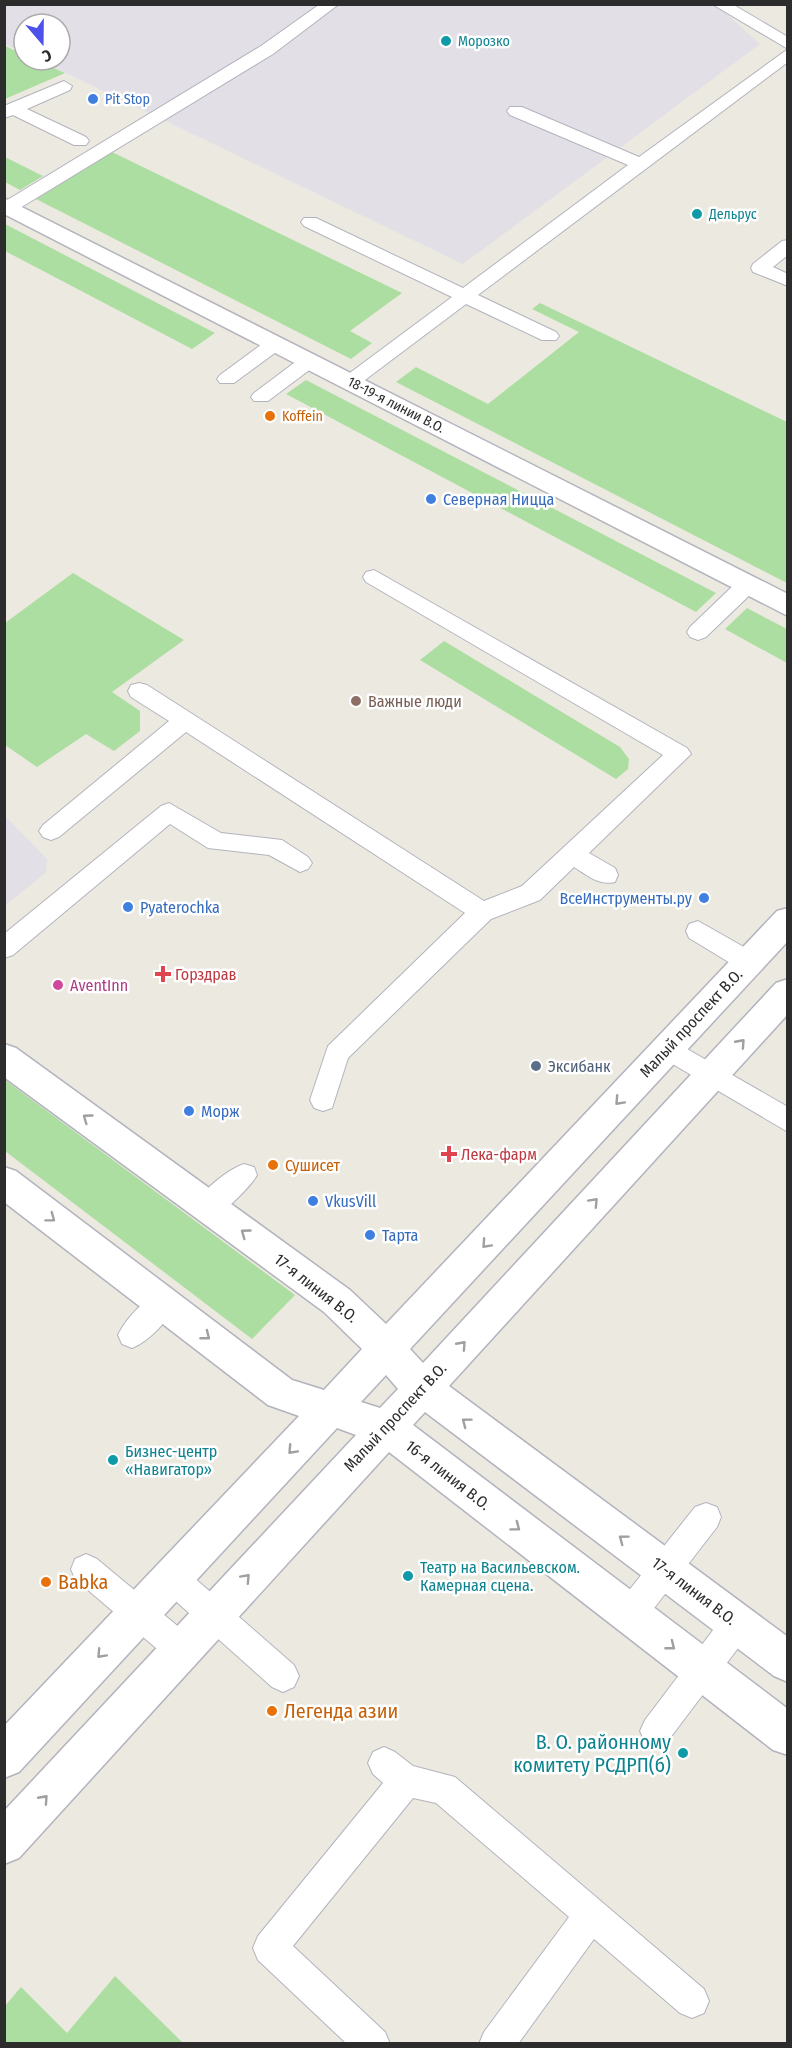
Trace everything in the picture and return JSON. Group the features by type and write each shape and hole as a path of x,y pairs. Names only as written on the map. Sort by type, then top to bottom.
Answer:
{"main road":[{"name":"18-19-я линии В.О.","path":"7,206 788,606"},
{"name":"Малый проспект В.О.","path":"4,1757 788,920"},
{"name":"Малый проспект В.О.","path":"4,1842 788,992"},
{"name":"17-я линия В.О.","path":"4,1058 356,1317 422,1388 788,1662"},
{"name":"16-я линия В.О.","path":"4,1182 281,1393 387,1427 788,1735"}],"lane":[{"path":"7,206 257,56 331,4"},
{"path":"720,4 788,44"},
{"path":"350,382 788,54"},
{"path":"9,111 64,86"},
{"path":"9,111 80,141"},
{"path":"516,111 641,164"},
{"path":"310,222 549,336"},
{"path":"788,245 760,268 788,280"},
{"path":"227,379 276,343"},
{"path":"261,397 309,361"},
{"path":"323,1100 337,1053 482,912 531,893 679,754 374,577"},
{"path":"698,632 747,585"},
{"path":"139,692 482,912"},
{"path":"51,831 185,721"},
{"path":"4,948 170,812 216,842 274,846 300,863"},
{"path":"573,855 606,875"},
{"path":"698,931 749,962"},
{"path":"668,1049 711,1077 788,1121"},
{"path":"208,1207 244,1175"},
{"path":"132,1335 163,1303"},
{"path":"630,1614 706,1517"},
{"path":"86,1569 181,1649"},
{"path":"172,1578 283,1676"},
{"path":"656,1731 737,1624"},
{"path":"373,2043 270,1948 395,1772 444,1788 692,2001"},
{"path":"496,2043 591,1915"}],"shaded area":[{"path":"5,4 717,5 760,44 463,264 64,72 72,72 72,12 12,12 12,47 5,44"},
{"path":"5,816 47,859 46,872 5,906"}],"green space":[{"path":"5,46 12,49 12,72 65,73 5,99"},
{"path":"112,152 402,293 350,331 372,343 351,359 36,199"},
{"path":"5,157 43,176 20,190 5,182"},
{"path":"5,224 215,333 192,349 5,251"},
{"path":"540,303 787,422 787,583 396,382 416,367 488,404 579,332 532,309"},
{"path":"306,380 716,593 696,612 286,394"},
{"path":"73,573 184,640 112,692 140,711 140,731 114,751 86,734 37,767 5,745 5,623"},
{"path":"747,608 787,629 787,663 725,629"},
{"path":"444,641 620,747 629,759 628,769 616,779 420,660"},
{"path":"4,1080 295,1295 252,1339 5,1151"},
{"path":"115,1976 183,2043 5,2043 5,2006 21,1987 67,2033"}],"place":[{"name":"Морозко","path":"446,41"},
{"name":"Pit Stop","path":"93,99"},
{"name":"Дельрус","path":"697,214"},
{"name":"Koffein","path":"270,416"},
{"name":"Северная Ницца","path":"431,499"},
{"name":"Важные люди","path":"356,701"},
{"name":"ВсеИнструменты.ру","path":"704,898"},
{"name":"Pyaterochka","path":"128,907"},
{"name":"Горздрав","path":"163,974"},
{"name":"AventInn","path":"58,985"},
{"name":"Эксибанк","path":"536,1066"},
{"name":"Морж","path":"189,1111"},
{"name":"Лека-фарм","path":"449,1154"},
{"name":"Сушисет","path":"273,1165"},
{"name":"VkusVill","path":"313,1201"},
{"name":"Тарта","path":"370,1235"},
{"name":"Бизнес-центр «Навигатор»","path":"113,1460"},
{"name":"Театр на Васильевском. Камерная сцена.","path":"408,1576"},
{"name":"Babka","path":"46,1582"},
{"name":"Легенда азии","path":"272,1711"},
{"name":"В. О. районному комитету РСДРП(б)","path":"683,1753"}]}
